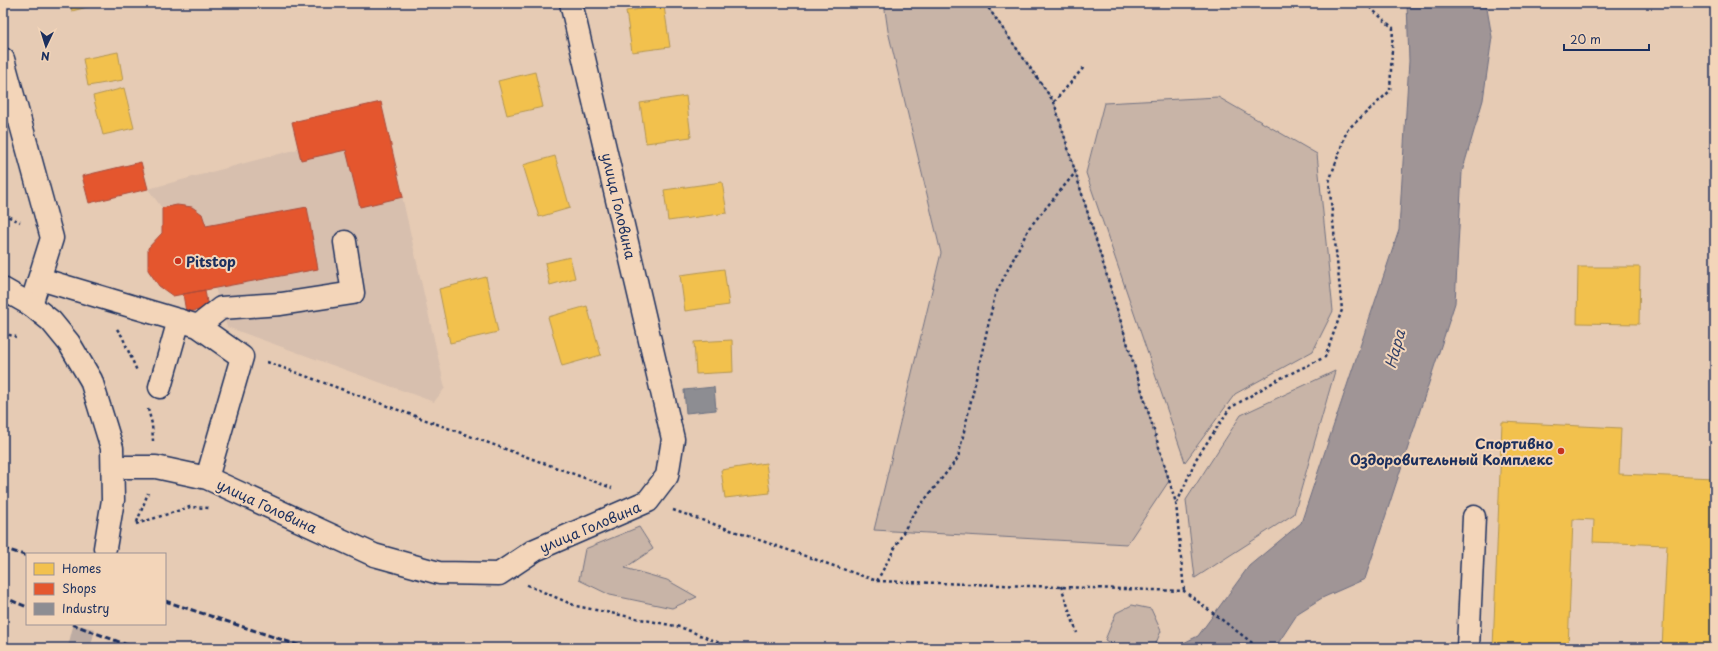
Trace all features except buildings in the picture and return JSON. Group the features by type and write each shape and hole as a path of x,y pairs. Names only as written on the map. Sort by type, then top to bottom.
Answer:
{"street":[{"name":"улица Головина","path":"113,467 156,468 207,478 374,555 439,573 499,574 535,550 648,501 667,476 673,438 571,3"},
{"path":"3,59 52,238 32,306"},
{"path":"160,387 189,323 222,308 281,304 353,293 344,242"},
{"path":"40,279 189,323 242,357 207,478"},
{"path":"3,289 32,306 61,332 91,380 109,434 112,448 113,500 105,548"},
{"path":"1468,648 1474,517"}],"path":[{"path":"985,3 1054,102 1176,504 1184,591 1259,648"},
{"path":"1176,504 1196,459 1230,408 1277,380 1325,357 1342,310 1329,182 1347,130 1390,91 1393,28 1365,3"},
{"path":"1054,102 1084,67"},
{"path":"877,581 912,516 958,458 996,295 1029,228 1076,173"},
{"path":"3,333 16,337"},
{"path":"133,532 149,492 156,468"},
{"path":"136,524 190,507 214,509"},
{"path":"499,574 576,606 680,627 732,648"},
{"path":"1061,586 1077,633"}],"shaded area":[{"path":"884,3 985,3 1054,102 1169,481 1127,544 874,530 941,253 888,31"},
{"path":"1218,97 1317,154 1333,311 1313,351 1235,394 1185,462 1086,173 1104,103"},
{"path":"381,102 445,388 434,402 227,327 215,288 173,296 159,286 148,270 162,233 162,208 148,189 298,149 292,122"},
{"path":"1335,371 1294,514 1195,578 1186,500 1241,415"},
{"path":"639,527 653,549 625,568 667,580 697,597 672,608 610,595 579,580 585,549"},
{"path":"1132,605 1151,609 1161,631 1154,648 1115,646 1105,640 1116,613"}],"water":[{"name":"Нара","path":"1407,3 1486,3 1492,37 1483,100 1462,172 1455,303 1365,579 1322,598 1298,613 1275,648 1173,648 1198,636 1249,566 1301,523 1399,230 1409,61"}],"tunnel":[{"path":"79,648 85,625"}],"railway":[{"path":"3,548 26,556"},
{"path":"3,597 26,607"},
{"path":"166,601 307,648"},
{"path":"75,625 135,648"}],"place":[{"name":"Pitstop","path":"178,261"},
{"name":"Спортивно Оздоровительный Комплекс","path":"1561,451"}]}
